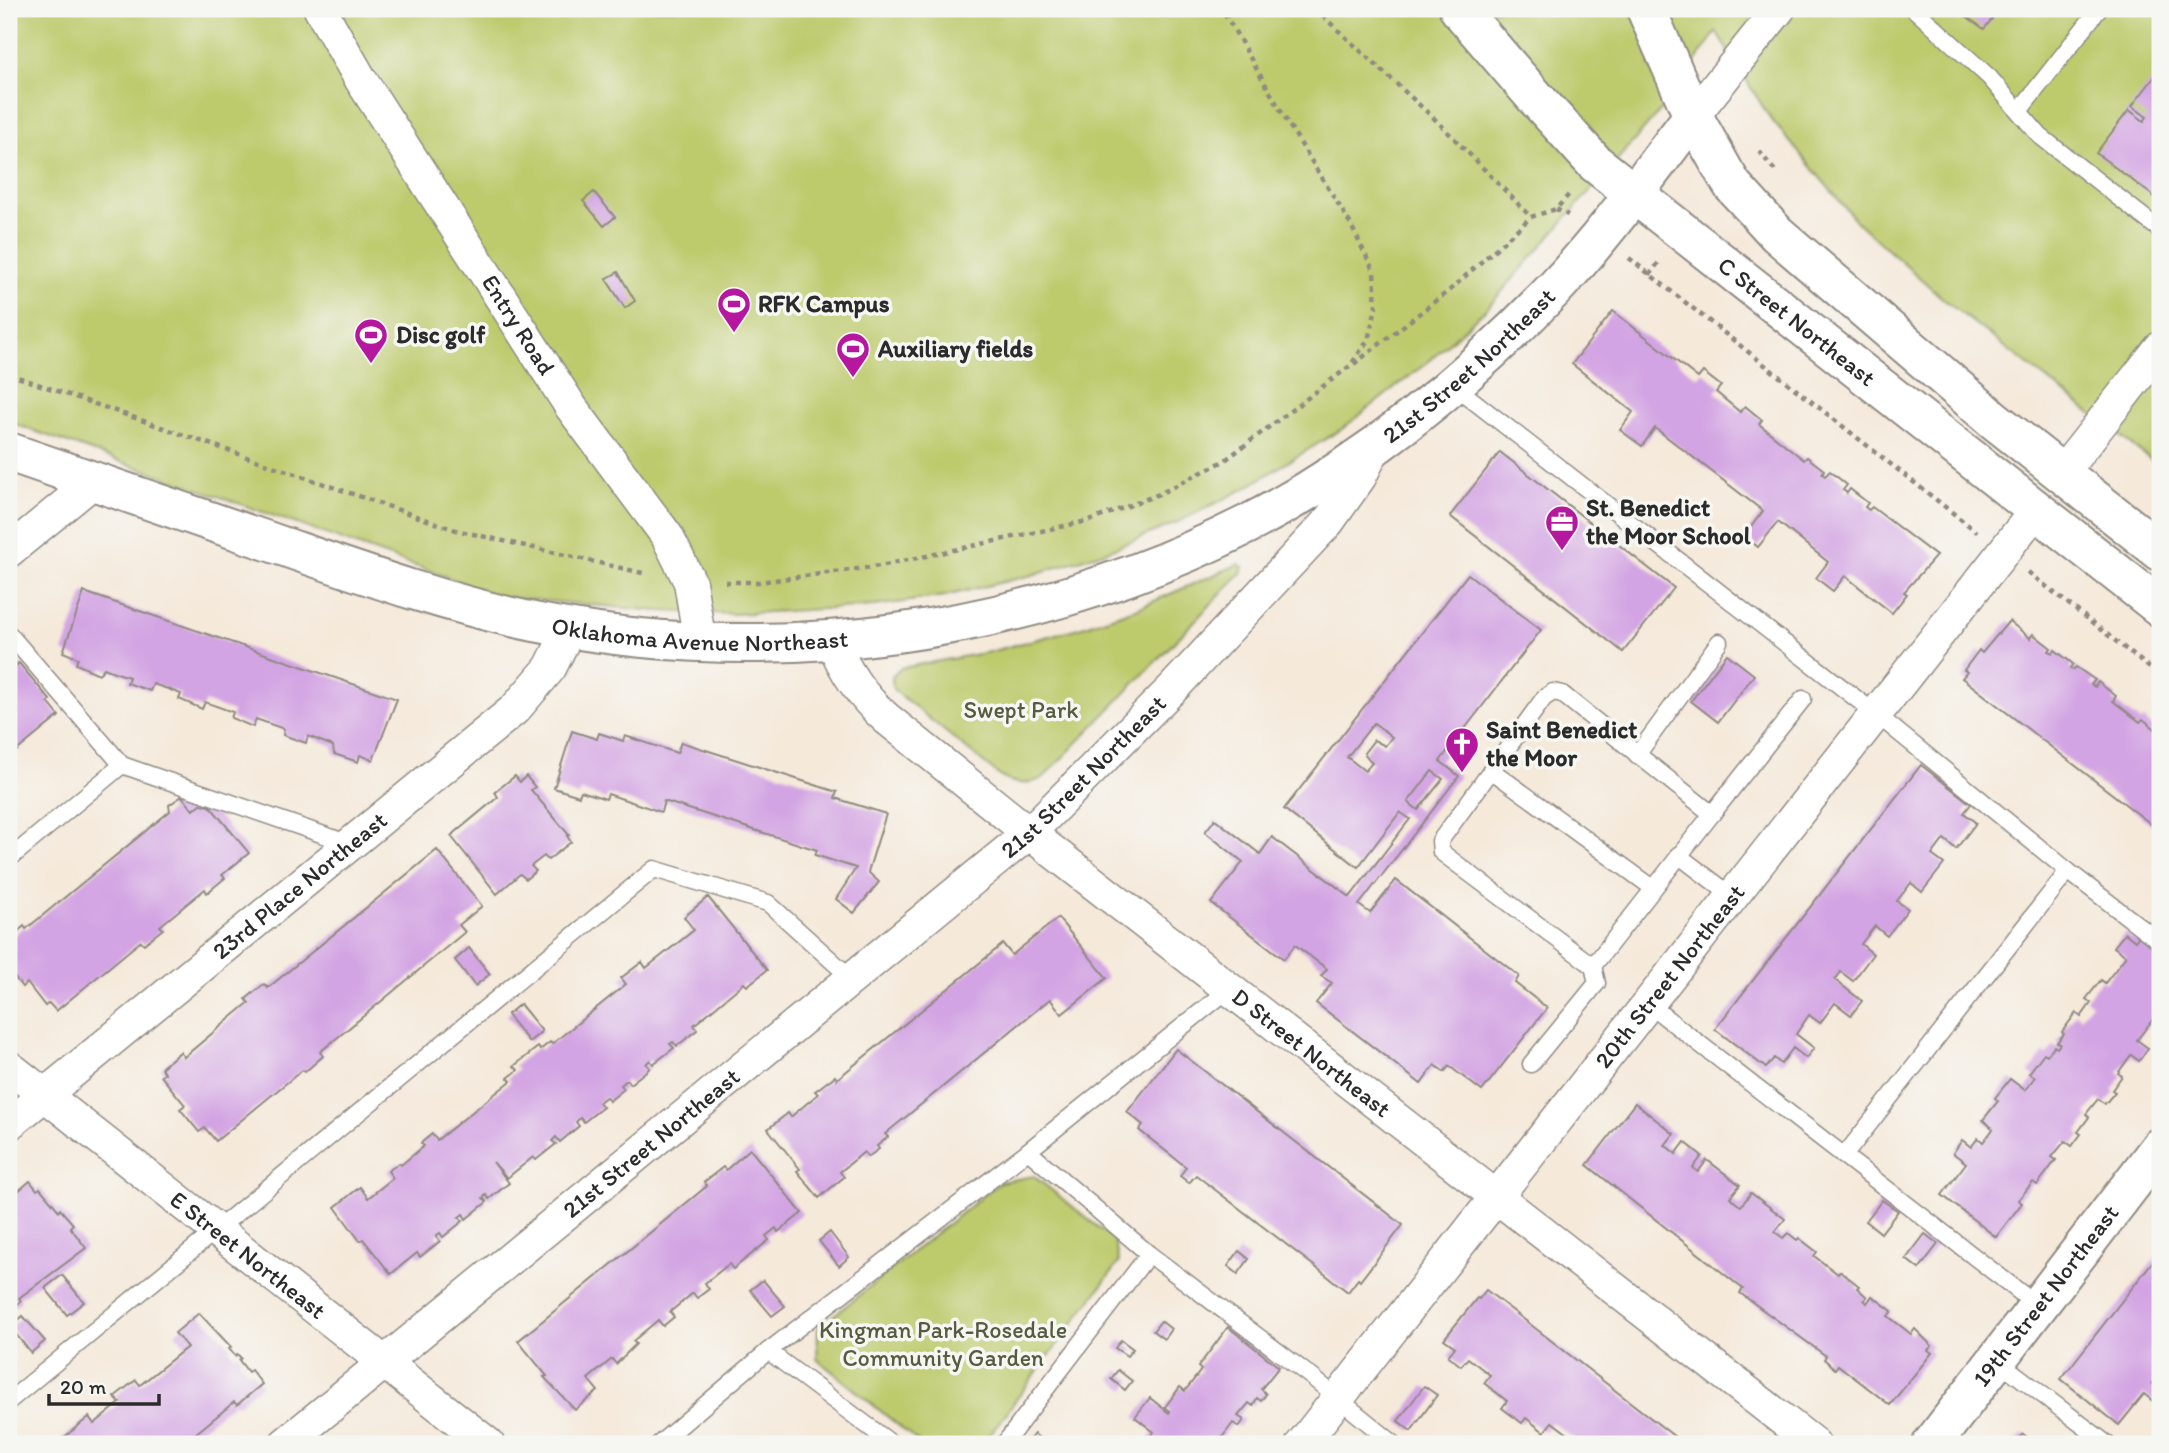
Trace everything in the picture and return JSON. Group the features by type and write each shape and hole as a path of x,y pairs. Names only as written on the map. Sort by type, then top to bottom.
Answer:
{"main road":[{"name":"C Street Northeast","path":"1459,9 1587,153 1633,194 2160,607"},
{"name":"C Street Northeast","path":"1646,9 1693,116 1733,186 1777,234 1993,419 2160,551"},
{"name":"21st Street Northeast","path":"1377,443 1452,384 1553,290 1633,194 1693,116"},
{"name":"Oklahoma Avenue Northeast","path":"9,452 427,595 506,616 570,628 700,643 736,644 898,634 979,619 1041,603 1185,553 1246,524 1317,484 1377,443"},
{"name":"19th Street Northeast","path":"1932,1444 2160,1147"}],"street":[{"name":"Entry Road","path":"320,9 361,80 571,407 667,536 690,582 700,643"},
{"name":"21st Street Northeast","path":"1693,116 1779,9"},
{"path":"2061,474 2160,348"},
{"name":"21st Street Northeast","path":"285,1444 1030,833 1174,687 1328,522 1360,477 1377,443"},
{"path":"9,551 93,482"},
{"name":"20th Street Northeast","path":"1302,1444 2037,509"},
{"name":"23rd Place Northeast","path":"9,1124 526,698 550,668 570,628"},
{"name":"D Street Northeast","path":"832,640 840,661 852,680 875,708 1229,989 1814,1444"},
{"name":"E Street Northeast","path":"9,1067 488,1444"}],"lane":[{"path":"1914,9 1989,77 2040,136 2160,230"},
{"path":"2019,111 2099,9"},
{"path":"1452,384 1876,714 2068,871 2160,942"},
{"path":"9,634 122,765 350,844"},
{"path":"1637,755 1719,642"},
{"path":"1531,1064 1597,983 1592,966 1441,852 1440,841 1544,698 1553,692 1562,694 1712,814"},
{"path":"1592,966 1803,699"},
{"path":"9,859 122,765"},
{"path":"1491,771 1653,888"},
{"path":"1678,855 1732,896"},
{"path":"9,1401 654,869 768,903 852,979"},
{"path":"1844,1156 2068,871"},
{"path":"659,1444 768,1351 1028,1151 1229,989"},
{"path":"1647,1003 2039,1307"},
{"path":"1028,1151 1149,1254 1394,1444"},
{"path":"1004,1444 1149,1254"},
{"path":"768,1351 892,1444"},
{"path":"1997,1360 2107,1444"}],"path":[{"path":"1222,9 1350,223 1374,272 1376,308 1368,340 1350,366"},
{"path":"1315,9 1438,122 1531,217"},
{"path":"1224,461 1451,289 1531,217 1556,209 1577,185"},
{"path":"1556,209 1572,217"},
{"path":"1626,256 1983,537"},
{"path":"2024,569 2160,676"}],"green space":[{"name":"RFK Campus","path":"9,9 2160,9 2160,467 1948,303 1859,224 1770,118 1716,32 1661,110 1489,306 1428,362 1342,429 1242,490 1176,523 1107,551 1032,575 945,596 875,606 734,614 659,611 503,597 9,422"},
{"name":"Swept Park","path":"1239,564 1243,567 1241,573 1044,777 1033,782 1017,783 1001,777 893,689 892,677 901,668 989,652 1079,628 1138,608"},
{"name":"Kingman Park-Rosedale Community Garden","path":"1034,1176 1114,1240 1119,1262 983,1444 921,1444 817,1359 818,1328 1000,1182"}],"building":[{"path":"1956,9 2000,9 1984,29"},
{"path":"2160,70 2160,201 2096,153 2129,110 2144,121 2147,117 2132,106"},
{"path":"594,192 615,217 604,226 583,201"},
{"path":"618,272 635,301 625,308 606,279"},
{"path":"1613,311 1698,378 1703,372 1721,386 1716,392 1740,412 1745,406 1762,420 1759,424 1804,460 1807,457 1824,470 1822,474 1825,476 1830,471 1847,485 1843,490 1847,493 1850,489 1868,503 1865,507 1869,510 1872,507 1936,556 1904,592 1907,594 1892,613 1845,576 1833,591 1816,578 1828,562 1778,522 1758,547 1744,536 1763,511 1655,428 1642,446 1620,430 1633,412 1572,364"},
{"name":"St. Benedict the Moor School","path":"1500,452 1674,588 1623,652 1450,516"},
{"path":"1468,574 1541,630 1440,761 1459,776 1359,905 1370,913 1396,880 1519,976 1515,983 1547,1008 1482,1091 1449,1066 1444,1072 1435,1065 1421,1084 1316,1003 1332,983 1321,976 1327,969 1295,945 1284,959 1211,903 1243,862 1205,832 1215,819 1260,854 1272,837 1350,897 1410,819 1400,812 1358,867 1284,809","holes":["1374,723 1392,737 1385,746 1374,740 1364,753 1372,763 1365,771 1347,757","1432,771 1443,779 1418,810 1408,802"]},
{"path":"84,592 397,699 373,760 360,755 358,762 334,754 333,746 308,736 306,743 283,735 284,729 256,719 253,727 231,718 233,712 205,702 202,709 179,699 181,694 168,689 153,684 150,691 127,683 129,677 104,668 99,674 76,664 78,658 63,652"},
{"path":"2009,621 2030,638 2033,634 2051,648 2049,651 2053,653 2055,650 2073,664 2070,668 2073,670 2076,667 2095,680 2091,685 2095,687 2098,682 2116,696 2113,701 2140,722 2143,719 2160,733 2160,831 1962,678 1967,672 1964,670 1979,650 1982,653"},
{"path":"1727,654 1754,675 1718,722 1691,701"},
{"path":"10,657 17,665 19,663 50,700 48,702 59,716 9,757"},
{"path":"572,731 597,739 599,733 623,741 625,736 677,753 681,742 837,792 835,798 886,814 868,872 879,882 854,913 836,899 856,868 815,855 817,850 664,801 661,812 608,794 606,799 581,791 579,796 554,788"},
{"path":"1921,765 1971,804 1964,813 1976,823 1956,849 1944,839 1932,855 1944,864 1922,892 1911,883 1897,901 1908,909 1887,936 1875,926 1861,944 1873,954 1853,981 1841,972 1835,980 1862,1001 1851,1015 1835,1003 1820,1023 1809,1015 1796,1034 1814,1048 1806,1058 1793,1048 1781,1064 1774,1058 1766,1068 1715,1029"},
{"path":"515,776 520,782 526,776 535,787 531,790 569,835 567,836 571,842 548,860 544,856 531,866 536,871 526,879 520,874 497,894 451,836 498,797 495,792"},
{"path":"182,796 193,810 201,804 210,806 249,853 222,875 225,878 207,893 205,889 160,926 163,929 144,944 141,941 56,1011 49,1003 45,1006 27,983 22,987 9,970 13,962 9,956 9,931 13,936 24,926 26,929 170,811 169,805"},
{"path":"437,850 482,906 459,925 465,932 320,1052 323,1056 305,1072 301,1071 216,1141 205,1128 199,1132 180,1109 185,1105 161,1076 165,1073 161,1068 180,1052 184,1057 249,1003 246,999 264,984 268,988"},
{"path":"708,897 767,970 747,986 744,983 694,1025 697,1030 677,1046 673,1042 670,1044 674,1048 653,1064 650,1060 646,1064 650,1068 630,1084 627,1080 621,1085 624,1089 609,1101 606,1097 599,1102 603,1107 584,1122 580,1118 576,1122 579,1126 560,1142 556,1137 552,1141 556,1144 536,1160 533,1157 507,1178 493,1162 509,1183 489,1199 486,1195 483,1198 487,1202 466,1219 463,1214 459,1217 463,1221 443,1237 440,1233 436,1236 440,1241 420,1257 417,1253 391,1274 363,1239 360,1241 335,1207 360,1187 368,1198 393,1178 388,1171 399,1163 401,1165 424,1146 421,1143 432,1134 437,1140 511,1081 508,1078 518,1070 514,1066 538,1047 540,1050 550,1042 552,1044 626,984 621,978 642,962 646,968 694,930 684,917"},
{"path":"1058,918 1107,978 1062,1014 1050,999 885,1134 888,1137 877,1146 879,1149 868,1157 864,1152 840,1172 844,1177 819,1198 768,1129 788,1113 791,1117 818,1094 815,1091 835,1076 837,1079 1003,944 1012,955"},
{"path":"2125,933 2135,941 2139,936 2160,953 2160,1010 2137,1040 2148,1048 2139,1061 2131,1055 2118,1073 2122,1076 2112,1090 2115,1092 2105,1104 2098,1099 2086,1114 2089,1117 2078,1132 2081,1134 2072,1146 2065,1141 2052,1157 2056,1160 2037,1185 2033,1182 2018,1200 2022,1203 1996,1237 1942,1195 1966,1163 1953,1153 1962,1140 1971,1147 1978,1138 1983,1142 1991,1132 1993,1129 1983,1120 2010,1079 2025,1090 2035,1077 2029,1073 2044,1053 2047,1055 2054,1046 2057,1048 2060,1044 2057,1042 2064,1034 2062,1032 2076,1013 2081,1017 2091,1003 2086,999 2101,980 2105,983 2126,956 2114,947"},
{"path":"469,948 490,974 475,986 455,960"},
{"path":"520,1004 542,1031 529,1042 507,1015"},
{"path":"1176,1049 1403,1225 1360,1281 1358,1279 1348,1292 1196,1175 1189,1183 1180,1176 1186,1167 1139,1130 1143,1125 1127,1112"},
{"path":"1635,1103 1674,1134 1665,1145 1676,1154 1685,1142 1702,1156 1693,1168 1698,1172 1707,1160 1740,1185 1730,1197 1736,1203 1741,1206 1751,1193 1785,1219 1775,1232 1783,1238 1788,1233 1797,1240 1799,1238 1817,1252 1814,1256 1859,1286 1857,1288 1867,1297 1864,1300 1867,1303 1872,1296 1892,1311 1888,1316 1911,1334 1915,1329 1932,1346 1928,1350 1932,1353 1890,1405 1838,1365 1835,1369 1824,1359 1826,1356 1740,1293 1743,1289 1587,1165"},
{"path":"750,1149 802,1213 778,1232 776,1228 766,1236 769,1240 733,1269 729,1264 705,1283 709,1289 697,1298 693,1293 670,1312 674,1317 663,1326 658,1320 633,1341 636,1344 616,1364 612,1359 588,1379 598,1391 575,1410 544,1377 547,1376 518,1341 707,1186 704,1182 723,1167 726,1170"},
{"path":"30,1181 37,1190 40,1188 73,1224 70,1227 86,1248 19,1298 21,1301 9,1311 9,1199"},
{"path":"1882,1200 1898,1211 1881,1233 1866,1221"},
{"path":"830,1232 849,1257 839,1266 819,1241"},
{"path":"1925,1234 1938,1244 1919,1269 1906,1259"},
{"path":"1239,1251 1249,1259 1238,1274 1228,1266"},
{"path":"2160,1252 2160,1379 2157,1377 2152,1383 2160,1389 2160,1407 2144,1394 2119,1425 2061,1379"},
{"path":"62,1275 84,1302 67,1315 45,1288"},
{"path":"763,1280 785,1306 772,1316 750,1290"},
{"path":"1486,1290 1684,1444 1581,1444 1552,1422 1544,1432 1526,1418 1522,1423 1502,1408 1507,1401 1484,1383 1490,1375 1468,1358 1461,1366 1448,1356 1455,1347 1444,1339"},
{"path":"199,1313 231,1347 229,1349 235,1356 237,1354 241,1358 239,1360 248,1372 251,1370 262,1384 237,1405 234,1402 183,1444 56,1444 89,1417 94,1424 120,1403 114,1397 136,1380 140,1385 187,1347 175,1333"},
{"path":"23,1316 45,1341 31,1353 10,1327"},
{"path":"1161,1321 1171,1329 1164,1339 1153,1331"},
{"path":"1228,1327 1279,1367 1261,1389 1266,1394 1261,1401 1257,1398 1253,1406 1249,1403 1238,1416 1244,1420 1239,1427 1233,1423 1217,1444 1146,1443 1154,1432 1135,1417 1150,1398 1169,1413 1165,1407 1180,1387 1185,1391 1201,1370 1198,1367"},
{"path":"1121,1340 1133,1349 1127,1356 1115,1348"},
{"path":"1118,1370 1132,1381 1125,1390 1111,1379"},
{"path":"1424,1386 1437,1395 1411,1431 1398,1421"},
{"path":"1034,1434 1047,1444 1026,1444"},
{"path":"2023,1434 2036,1444 2014,1444"}],"place":[{"name":"RFK Campus","path":"734,334"},
{"name":"Disc golf","path":"371,365"},
{"name":"Auxiliary fields","path":"853,379"},
{"name":"St. Benedict the Moor School","path":"1562,552"},
{"name":"Saint Benedict the Moor","path":"1462,774"}]}
